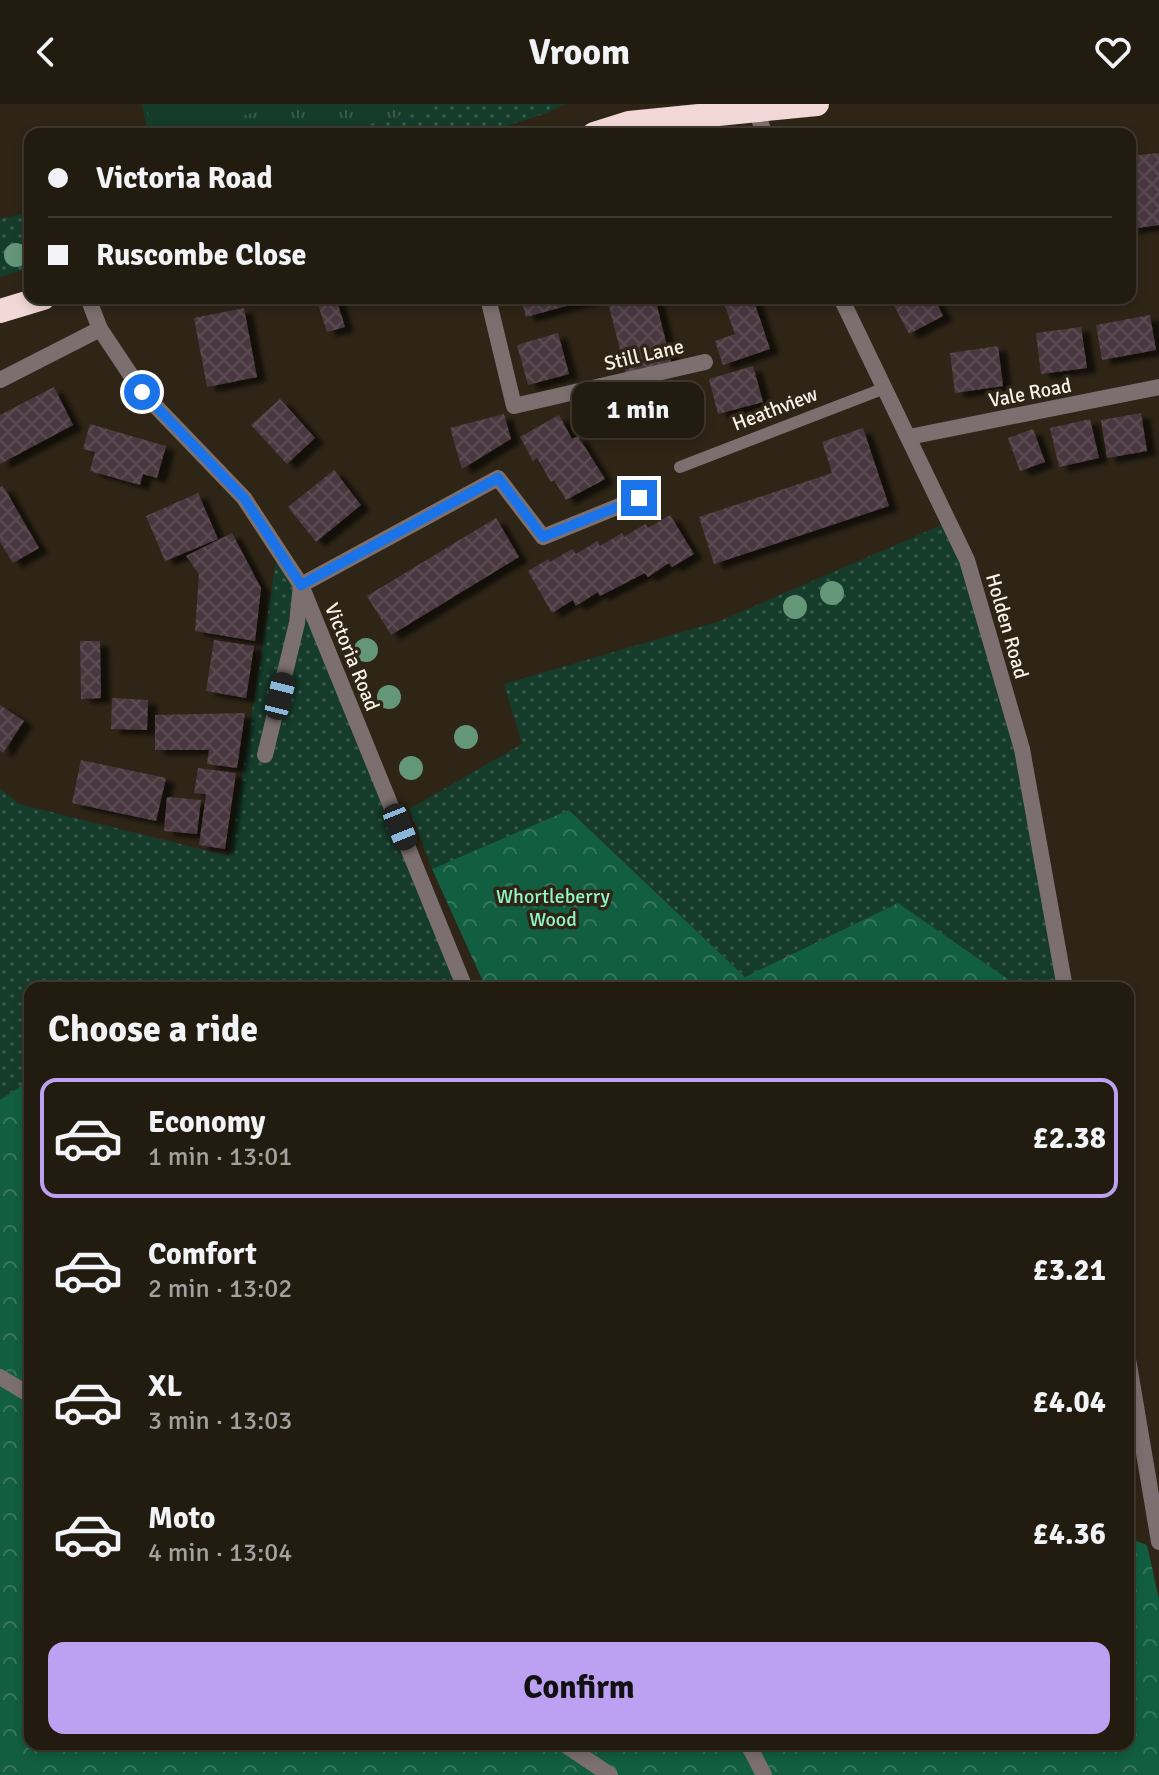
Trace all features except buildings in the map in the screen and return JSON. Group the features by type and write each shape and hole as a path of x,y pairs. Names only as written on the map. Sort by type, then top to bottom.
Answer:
{"highway":[{"path":"604,128 628,114 817,104"},
{"path":"0,311 24,304"}],"street":[{"path":"755,109 763,128"},
{"name":"Victoria Road","path":"90,304 100,329 142,392 244,498 301,585 463,982"},
{"name":"Still Lane","path":"489,304 514,406 705,362"},
{"name":"Holden Road","path":"844,304 967,560 1022,749 1064,982"},
{"path":"0,380 100,329"},
{"name":"Vale Road","path":"909,437 1159,387"},
{"path":"265,755 297,623 301,585 498,478 543,537 639,498"},
{"path":"0,1377 24,1391"},
{"path":"1134,1394 1159,1542"},
{"path":"573,1750 610,1775"},
{"path":"751,1750 764,1775"}],"lane":[{"name":"Heathview","path":"680,467 885,388"}],"green space":[{"path":"142,104 441,104 355,128 147,128"},
{"path":"146,104 302,104 173,128 151,128"},
{"path":"441,104 565,104 500,128 355,128"},
{"path":"24,213 24,270 0,277 0,219"},
{"path":"949,522 1022,749 1064,982 1012,982 898,903 745,977 570,810 432,869 409,809 522,744 504,684 720,621"},
{"path":"278,549 462,982 24,982 24,1084 0,1100 0,788 19,804 229,856"},
{"name":"Whortleberry Wood","path":"569,810 745,977 898,903 1012,982 483,982 432,869"},
{"path":"24,1084 24,1750 1134,1750 1134,1540 1147,1545 1159,1599 1159,1775 0,1775 0,1100"}],"route":[{"path":"142,392 244,498 301,585 498,478 543,537 639,498"}]}
